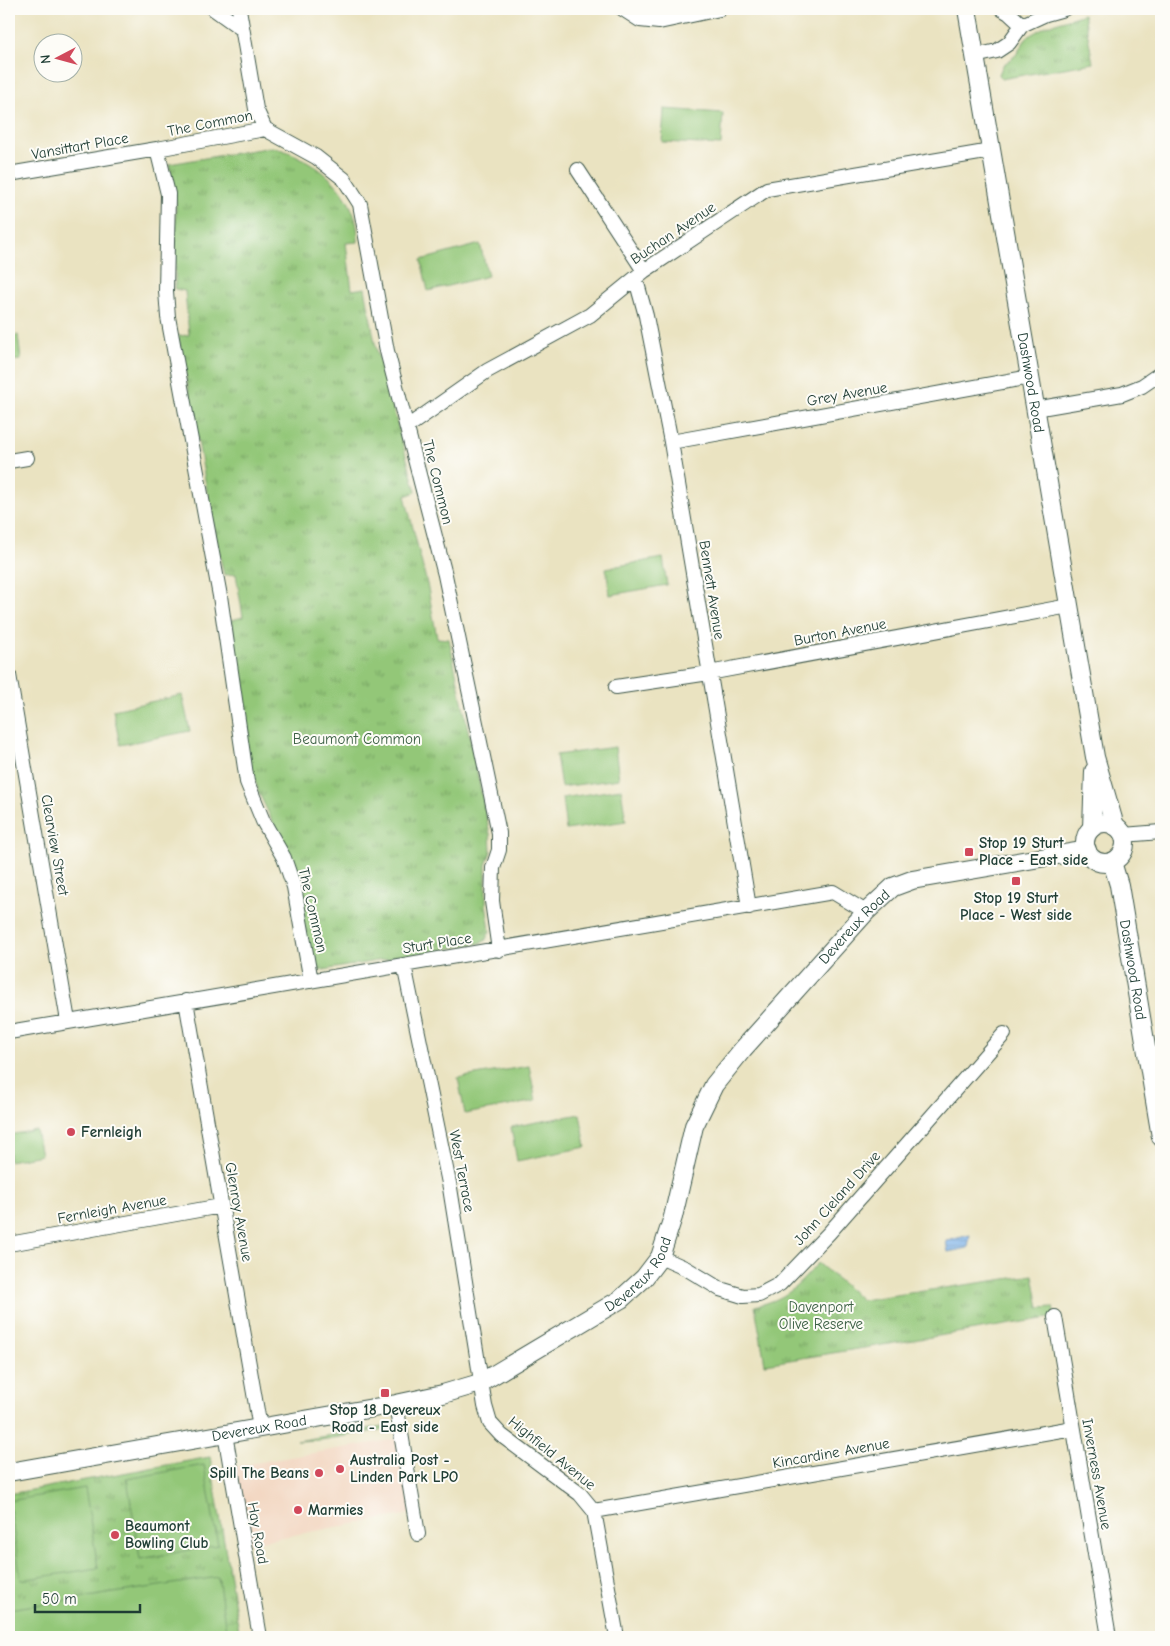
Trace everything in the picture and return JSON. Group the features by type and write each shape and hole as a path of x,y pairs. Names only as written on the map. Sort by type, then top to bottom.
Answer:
{"street":[{"path":"214,9 242,29"},
{"path":"239,9 256,109 265,129"},
{"path":"623,9 640,20 659,22 720,9"},
{"name":"Dashwood Road","path":"967,9 1095,757"},
{"path":"1002,9 1022,25"},
{"path":"975,56 1004,48 1022,25 1046,14 1064,9"},
{"name":"The Common","path":"311,980 294,887 284,858 263,821 247,782 220,596 168,317 166,291 168,194 157,149 265,129 316,156 344,179 360,204 387,351 445,575 498,833 499,850 494,868 492,901 500,950"},
{"name":"Vansittart Place","path":"9,174 157,149"},
{"name":"Buchan Avenue","path":"407,427 487,371 590,315 638,276 767,189 991,150"},
{"name":"Bennett Avenue","path":"578,170 638,276 638,287 646,316 671,442 749,907"},
{"path":"1035,409 1122,394 1142,386 1161,373"},
{"name":"Grey Avenue","path":"671,442 1030,377"},
{"path":"9,461 27,458"},
{"name":"Burton Avenue","path":"616,687 709,673 1069,606"},
{"name":"Clearview Street","path":"9,675 68,1021"},
{"path":"1095,757 1124,848 1117,859 1106,863 1094,859 1086,850 1086,840 1092,828 1095,757"},
{"path":"1092,828 1103,824 1119,830 1161,832"},
{"name":"Devereux Road","path":"9,1472 396,1404 480,1384 621,1298 644,1278 660,1257 673,1217 694,1126 714,1085 866,912 893,887 912,880 1086,850"},
{"name":"Dashwood Road","path":"1112,862 1119,885 1159,1107 1161,1137"},
{"name":"Sturt Place","path":"9,1032 833,892 866,912"},
{"name":"West Terrace","path":"404,965 450,1188 480,1384"},
{"name":"Glenroy Avenue","path":"186,1001 260,1428"},
{"name":"John Cleland Drive","path":"660,1257 720,1288 743,1296 759,1295 780,1284 829,1233 1004,1034"},
{"name":"Fernleigh Avenue","path":"9,1244 221,1206"},
{"name":"Inverness Avenue","path":"1055,1317 1109,1637"},
{"name":"Highfield Avenue","path":"480,1384 490,1423 501,1434 580,1494 594,1511 616,1637"},
{"path":"396,1404 418,1534"},
{"name":"Kincardine Avenue","path":"594,1511 1073,1428"},
{"name":"Hay Road","path":"225,1434 260,1637"}],"shaded area":[{"path":"402,1438 415,1513 244,1544 231,1467"}],"green space":[{"path":"1084,14 1093,63 1001,79 999,74 1003,65 1016,55 1027,37 1046,26"},
{"path":"664,109 723,113 721,145 662,142"},
{"name":"Beaumont Common","path":"272,147 304,159 332,180 343,193 357,225 358,242 346,243 352,290 365,288 375,343 416,492 405,496 428,588 437,638 449,639 490,834 491,851 486,865 486,903 490,931 485,941 312,972 291,860 259,793 248,757 232,620 243,617 236,574 224,575 178,336 189,335 185,291 175,289 176,203 169,164"},
{"path":"480,244 488,276 428,291 421,260"},
{"path":"18,335 21,360 9,361 9,337"},
{"path":"663,558 667,585 610,595 606,568"},
{"path":"182,695 190,731 120,745 113,710"},
{"path":"615,747 619,779 561,787 556,755"},
{"path":"621,789 626,821 566,830 562,798"},
{"path":"529,1066 536,1101 465,1114 458,1078"},
{"path":"580,1114 586,1147 517,1161 511,1127"},
{"path":"36,1130 41,1155 9,1161 9,1135"},
{"name":"Davenport Olive Reserve","path":"818,1263 862,1300 1033,1275 1039,1308 1053,1307 1055,1317 765,1364 755,1306 775,1300 791,1291"},
{"path":"383,1426 381,1430 321,1440 297,1441"},
{"path":"210,1457 240,1637 9,1637 9,1494"},
{"path":"204,1465 218,1545 140,1559 127,1479"},
{"path":"85,1488 98,1568 21,1580 9,1501"},
{"path":"218,1577 227,1637 10,1637 9,1609"}],"water":[{"path":"970,1235 968,1248 948,1252 946,1241"}],"place":[{"name":"Stop 19 Sturt Place - East side","path":"969,852"},
{"name":"Stop 19 Sturt Place - West side","path":"1016,881"},
{"name":"Fernleigh","path":"71,1132"},
{"name":"Stop 18 Devereux Road - East side","path":"385,1393"},
{"name":"Australia Post - Linden Park LPO","path":"340,1469"},
{"name":"Spill The Beans","path":"319,1473"},
{"name":"Marmies","path":"298,1510"},
{"name":"Beaumont Bowling Club","path":"115,1535"}]}
